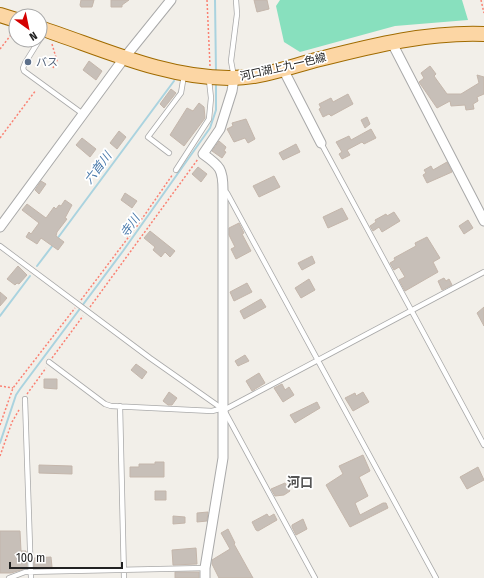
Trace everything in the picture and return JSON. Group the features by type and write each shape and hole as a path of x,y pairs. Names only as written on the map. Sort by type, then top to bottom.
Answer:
{"main road":[{"name":"河口湖上九一色線","path":"48,34 184,73 231,78 283,69 391,41 445,34 484,34"}],"street":[{"path":"0,227 125,57 172,0"},
{"path":"391,41 484,221"},
{"path":"283,69 321,143"},
{"path":"205,578 205,568 222,469 223,176 218,165 203,154 220,129 232,91 231,78"}],"lane":[{"path":"231,78 234,72 231,61 236,0"},
{"path":"36,48 25,63 23,68 24,71 84,114"},
{"path":"169,153 148,137 181,93 184,73"},
{"path":"176,170 209,119 211,75"},
{"path":"321,143 484,445"},
{"path":"223,190 227,193 436,578"},
{"path":"0,246 78,305 222,409 315,578"},
{"path":"49,362 105,404 212,410 222,409 484,272"},
{"path":"25,399 31,578"},
{"path":"120,406 124,578"},
{"path":"9,578 30,572 205,568"}],"path":[{"path":"207,0 211,75"},
{"path":"481,0 484,13"},
{"path":"0,49 8,38"},
{"path":"48,38 57,61 53,68"},
{"path":"0,138 36,90"},
{"path":"0,456 12,422 49,362 86,310 203,154"},
{"path":"0,425 13,388 78,305 137,226 176,170"},
{"path":"0,386 13,388"}],"green space":[{"path":"280,0 462,0 468,20 395,26 300,52 284,42 276,6"}],"building":[{"path":"81,0 94,0 92,7 81,7"},
{"path":"111,0 129,0 122,5 122,7 111,7"},
{"path":"254,0 267,0 269,9 257,12"},
{"path":"89,61 102,71 96,80 83,70"},
{"path":"430,66 436,74 434,76 447,94 461,94 479,83 477,75 484,77 484,94 477,97 478,101 473,104 474,109 466,110 465,105 451,106 450,101 437,108 419,82 424,78 421,73"},
{"path":"171,89 176,93 164,108 160,104"},
{"path":"348,94 353,104 331,116 329,114 323,117 319,109 321,108 319,104 331,98 333,102"},
{"path":"199,103 204,107 205,118 184,146 170,135 187,108 193,111"},
{"path":"367,117 370,124 365,128 361,120"},
{"path":"246,119 255,139 248,143 245,138 234,142 227,129 233,126 232,123"},
{"path":"371,129 376,138 364,144 362,142 347,150 350,155 342,159 339,154 342,152 336,142 349,136 351,140"},
{"path":"119,131 126,137 117,149 110,143"},
{"path":"82,138 96,149 90,157 76,145"},
{"path":"219,141 226,147 224,151 226,152 222,158 212,151"},
{"path":"296,144 300,152 283,160 279,153"},
{"path":"447,162 452,172 427,183 423,175 426,173 424,170 431,166 433,170"},
{"path":"198,167 207,174 201,182 192,174"},
{"path":"274,176 280,187 259,197 253,186"},
{"path":"41,181 46,184 39,194 35,190"},
{"path":"125,193 137,201 132,208 121,200"},
{"path":"65,200 72,205 65,218 67,219 57,232 56,236 64,242 58,250 41,238 37,244 26,237 29,232 31,234 39,223 22,210 27,204 46,218 54,207 56,209 59,205 61,206"},
{"path":"342,208 348,219 328,228 323,217"},
{"path":"394,212 400,221 382,232 379,227 373,231 370,226 376,222 375,220 386,214 387,216"},
{"path":"468,220 473,228 464,234 459,226"},
{"path":"239,223 244,233 242,234 251,251 236,259 231,249 235,247 229,235 229,228"},
{"path":"150,231 175,251 170,257 165,252 161,257 153,250 155,247 144,238"},
{"path":"427,237 440,258 433,262 438,272 405,291 399,280 405,277 399,267 394,270 390,263 395,260 394,258 416,246 415,243"},
{"path":"312,256 315,263 302,270 298,263"},
{"path":"18,266 27,275 19,284 17,283 15,285 7,279"},
{"path":"444,278 446,281 449,279 452,285 442,290 438,281"},
{"path":"309,279 315,290 301,298 295,288"},
{"path":"247,283 252,292 234,301 230,292"},
{"path":"0,292 7,298 0,306"},
{"path":"261,299 266,307 244,319 240,311"},
{"path":"484,307 484,326 477,313"},
{"path":"245,355 249,361 238,366 235,361"},
{"path":"136,364 147,372 142,379 131,370"},
{"path":"259,373 265,383 252,391 246,381"},
{"path":"44,379 57,379 57,389 44,388"},
{"path":"282,384 285,390 289,387 294,395 283,402 274,388"},
{"path":"169,392 177,398 172,405 168,405 163,401"},
{"path":"363,392 369,402 353,411 345,398 355,393 356,396"},
{"path":"317,402 320,408 295,423 290,415"},
{"path":"363,455 370,471 359,477 368,496 355,503 360,515 383,503 386,503 388,508 350,527 326,485 343,474 339,466"},
{"path":"155,462 164,462 164,477 130,477 130,467 139,467 139,464 155,464"},
{"path":"39,465 72,466 72,474 39,473"},
{"path":"478,467 484,480 467,489 460,477"},
{"path":"285,483 290,491 284,495 275,496 271,489"},
{"path":"155,491 166,491 166,500 155,500"},
{"path":"208,512 207,521 197,522 197,513"},
{"path":"267,514 269,517 274,514 277,520 258,531 256,530 252,522"},
{"path":"173,516 185,517 185,523 173,524"},
{"path":"303,519 307,529 296,535 292,525"},
{"path":"228,529 235,543 234,544 253,578 219,578 212,564 212,560 230,549 221,533"},
{"path":"0,531 20,531 21,551 26,551 27,568 11,573 0,573"},
{"path":"196,548 197,564 173,565 172,550"},
{"path":"51,557 52,567 34,568 34,558"},
{"path":"175,572 199,572 199,578 175,578"}],"waterway":[{"name":"寺川","path":"215,0 216,73"},
{"name":"六首川","path":"57,239 174,81"},
{"name":"寺川","path":"0,443 16,395 123,251 210,128 216,110 216,83"},
{"name":"六首川","path":"37,266 53,245"},
{"name":"六首川","path":"0,316 30,276"}],"place":[{"name":"バス","path":"28,62"}],"district":[{"name":"河口","path":"300,482"}]}
